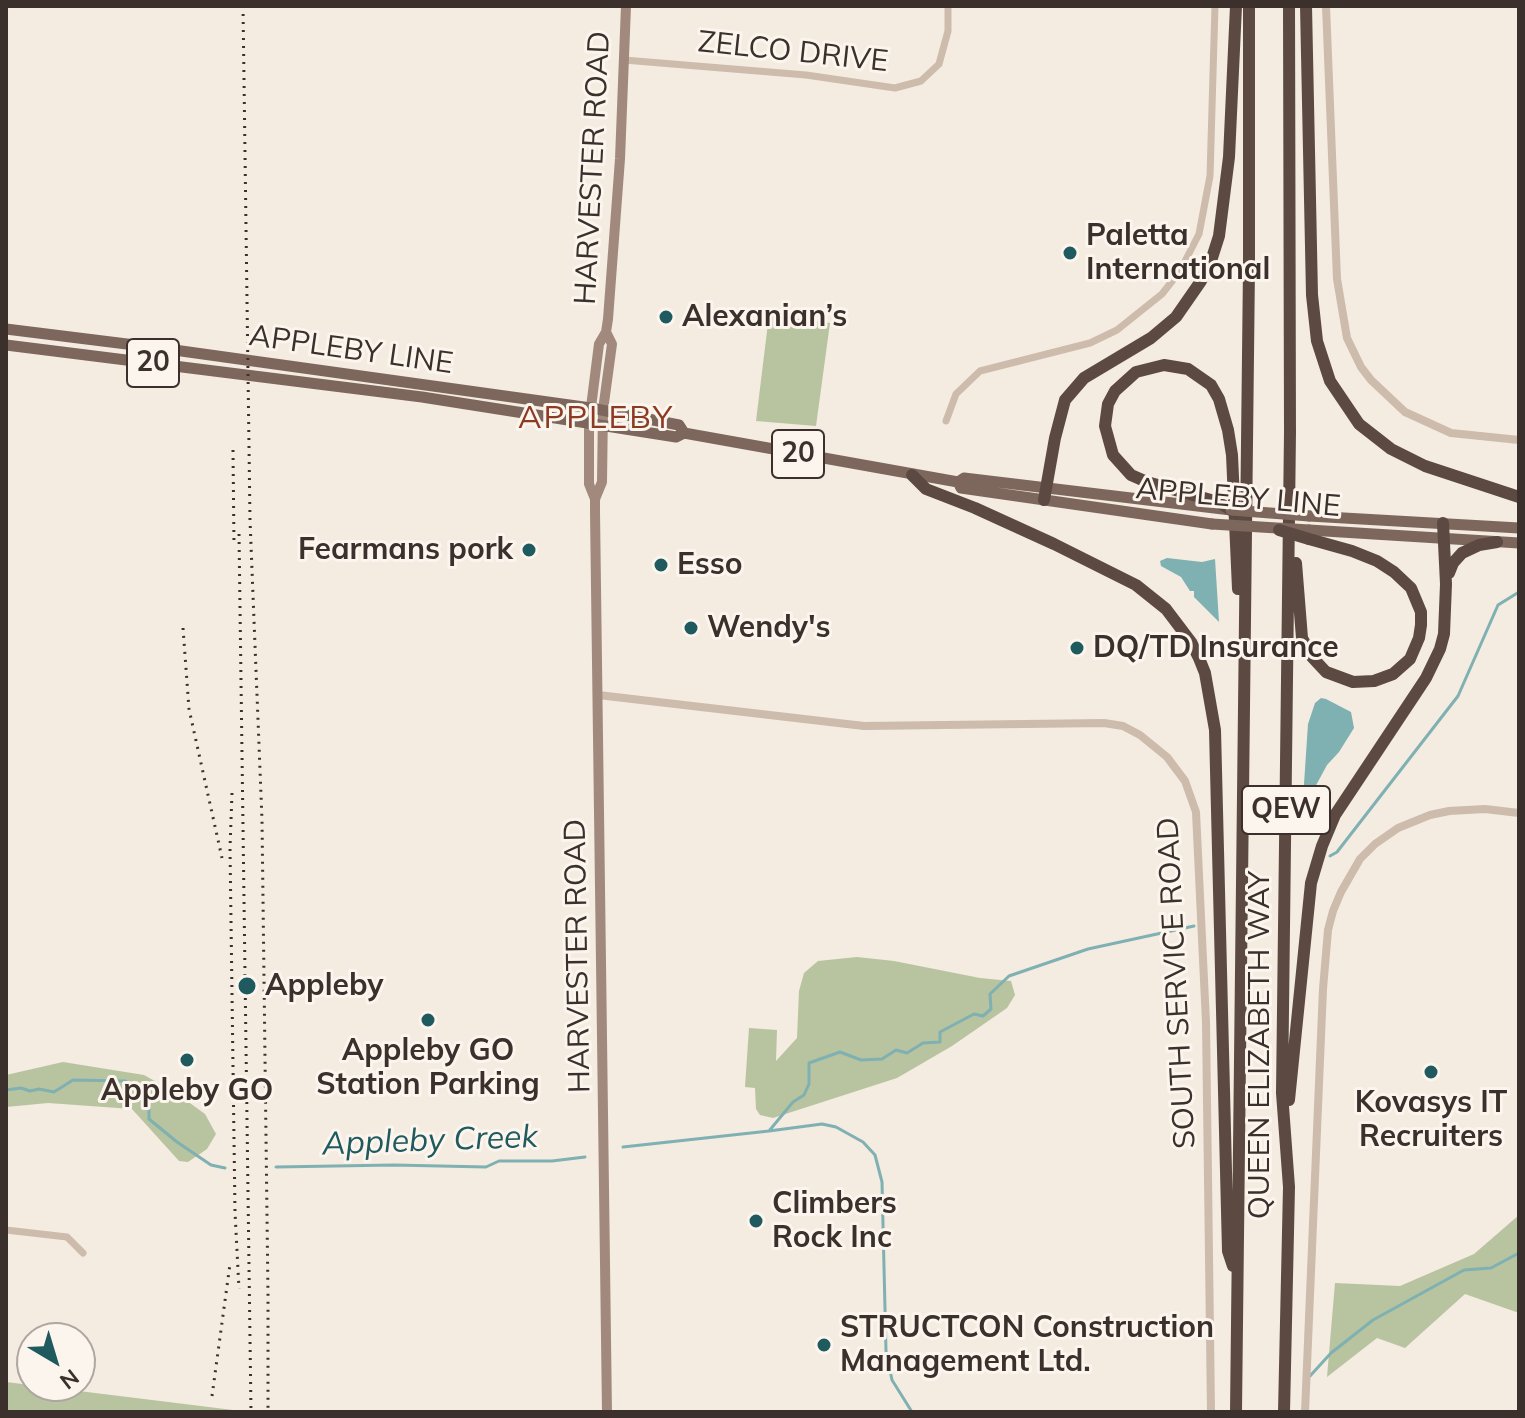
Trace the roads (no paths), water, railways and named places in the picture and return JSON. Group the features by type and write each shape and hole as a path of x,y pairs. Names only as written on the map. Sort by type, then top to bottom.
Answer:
{"highway":[{"path":"1045,495 1060,416 1065,400 1074,387 1093,371 1151,338 1176,317 1194,293 1212,258 1219,236 1229,157 1236,6"},
{"name":"QUEEN ELIZABETH WAY","path":"1236,1412 1249,267 1249,6"},
{"name":"QUEEN ELIZABETH WAY","path":"1284,1412 1289,1187 1282,1093 1290,432 1289,6"},
{"path":"1306,6 1312,295 1317,341 1330,381 1359,424 1391,449 1425,466 1519,497"},
{"path":"1231,510 1131,475 1113,455 1105,426 1108,404 1115,391 1136,372 1164,365 1188,369 1211,385 1219,399 1232,455 1238,588 1245,627"},
{"path":"1279,530 1309,535 1377,561 1411,588 1421,612 1419,638 1410,659 1393,674 1364,682 1344,680 1326,672 1306,649 1299,627 1290,432"},
{"path":"912,475 926,489 978,509 1136,585 1166,609 1199,658 1211,697 1215,730 1228,1251 1237,1277"},
{"path":"1289,1187 1289,1095 1311,883 1335,815 1434,664 1444,634 1446,584 1443,523"},
{"path":"1446,584 1450,569 1462,553 1479,545 1497,542"}],"main road":[{"name":"HARVESTER ROAD","path":"607,1412 595,499 589,484 589,423 597,409 612,344 606,332 620,159 626,6"},
{"name":"APPLEBY LINE","path":"6,329 597,409 679,425 684,433"},
{"name":"APPLEBY LINE","path":"6,345 422,397 676,437 684,433 912,475 958,482 964,478 1212,524 1279,530"},
{"name":"HARVESTER ROAD","path":"595,499 602,482 603,450 603,426 597,409"},
{"path":"603,450 610,437 620,428"},
{"name":"APPLEBY LINE","path":"1045,495 1211,505"},
{"name":"APPLEBY LINE","path":"1231,510 1519,528"},
{"name":"APPLEBY LINE","path":"1309,535 1519,543"}],"street":[{"name":"ZELCO DRIVE","path":"624,60 806,75 895,88 921,81 939,64 948,31 948,6"},
{"path":"946,421 956,394 980,371 1090,343 1117,330 1162,294 1180,271 1199,234 1208,191 1215,6"},
{"path":"1326,6 1337,279 1347,338 1371,380 1405,412 1451,433 1519,440"},
{"name":"SOUTH SERVICE ROAD","path":"598,695 864,726 1104,723 1123,726 1140,735 1167,757 1191,793 1197,823 1208,1115 1211,1412"},
{"path":"1305,1412 1322,1000 1328,930 1333,911 1360,859 1398,828 1449,811 1485,809 1519,813"},
{"path":"6,1230 67,1237 83,1253"}],"water":[{"path":"1167,558 1202,562 1215,559 1219,622 1194,597 1194,591 1190,591 1181,577 1161,566 1160,561"},
{"path":"1321,698 1351,712 1354,728 1314,789 1303,799 1308,724 1315,703"}],"waterway":[{"name":"Appleby Creek","path":"1330,856 1337,852 1458,696 1498,605 1519,592"},
{"name":"Appleby Creek","path":"623,1147 769,1131 793,1102 804,1095 809,1084 809,1063 840,1052 861,1060 882,1059 896,1050 907,1053 923,1043 940,1042 940,1032 974,1014 983,1016 991,1009 990,994 1009,976 1088,949 1194,926"},
{"name":"Appleby Creek","path":"6,1090 21,1088 54,1092 73,1080 125,1081 142,1090 142,1100 149,1108 149,1119 211,1165 225,1168"},
{"name":"Appleby Creek","path":"769,1131 822,1124 836,1127 863,1142 875,1155 882,1182 886,1351 892,1380 912,1412"},
{"name":"Appleby Creek","path":"276,1167 486,1167 499,1161 552,1161 585,1157"},
{"name":"Appleby Creek","path":"1310,1376 1331,1353 1373,1320 1464,1270 1491,1268 1519,1253"}],"railway":[{"path":"243,6 250,520 262,820 268,1412"},
{"path":"233,450 234,545"},
{"path":"239,534 251,1412"},
{"path":"183,628 189,709 222,858"},
{"path":"232,793 235,1212 239,1289"},
{"path":"212,1396 230,1264"}],"place":[{"name":"Paletta International","path":"1070,253"},
{"name":"Alexanian’s","path":"666,317"},
{"name":"Fearmans pork","path":"529,550"},
{"name":"Esso","path":"661,565"},
{"name":"Wendy's","path":"691,628"},
{"name":"DQ/TD Insurance","path":"1077,648"},
{"name":"Appleby","path":"247,986"},
{"name":"Appleby GO Station Parking","path":"428,1020"},
{"name":"Appleby GO","path":"187,1060"},
{"name":"Kovasys IT Recruiters","path":"1431,1072"},
{"name":"Climbers Rock Inc","path":"756,1221"},
{"name":"STRUCTCON Construction Management Ltd.","path":"824,1345"}],"district":[{"name":"APPLEBY","path":"596,418"}]}
